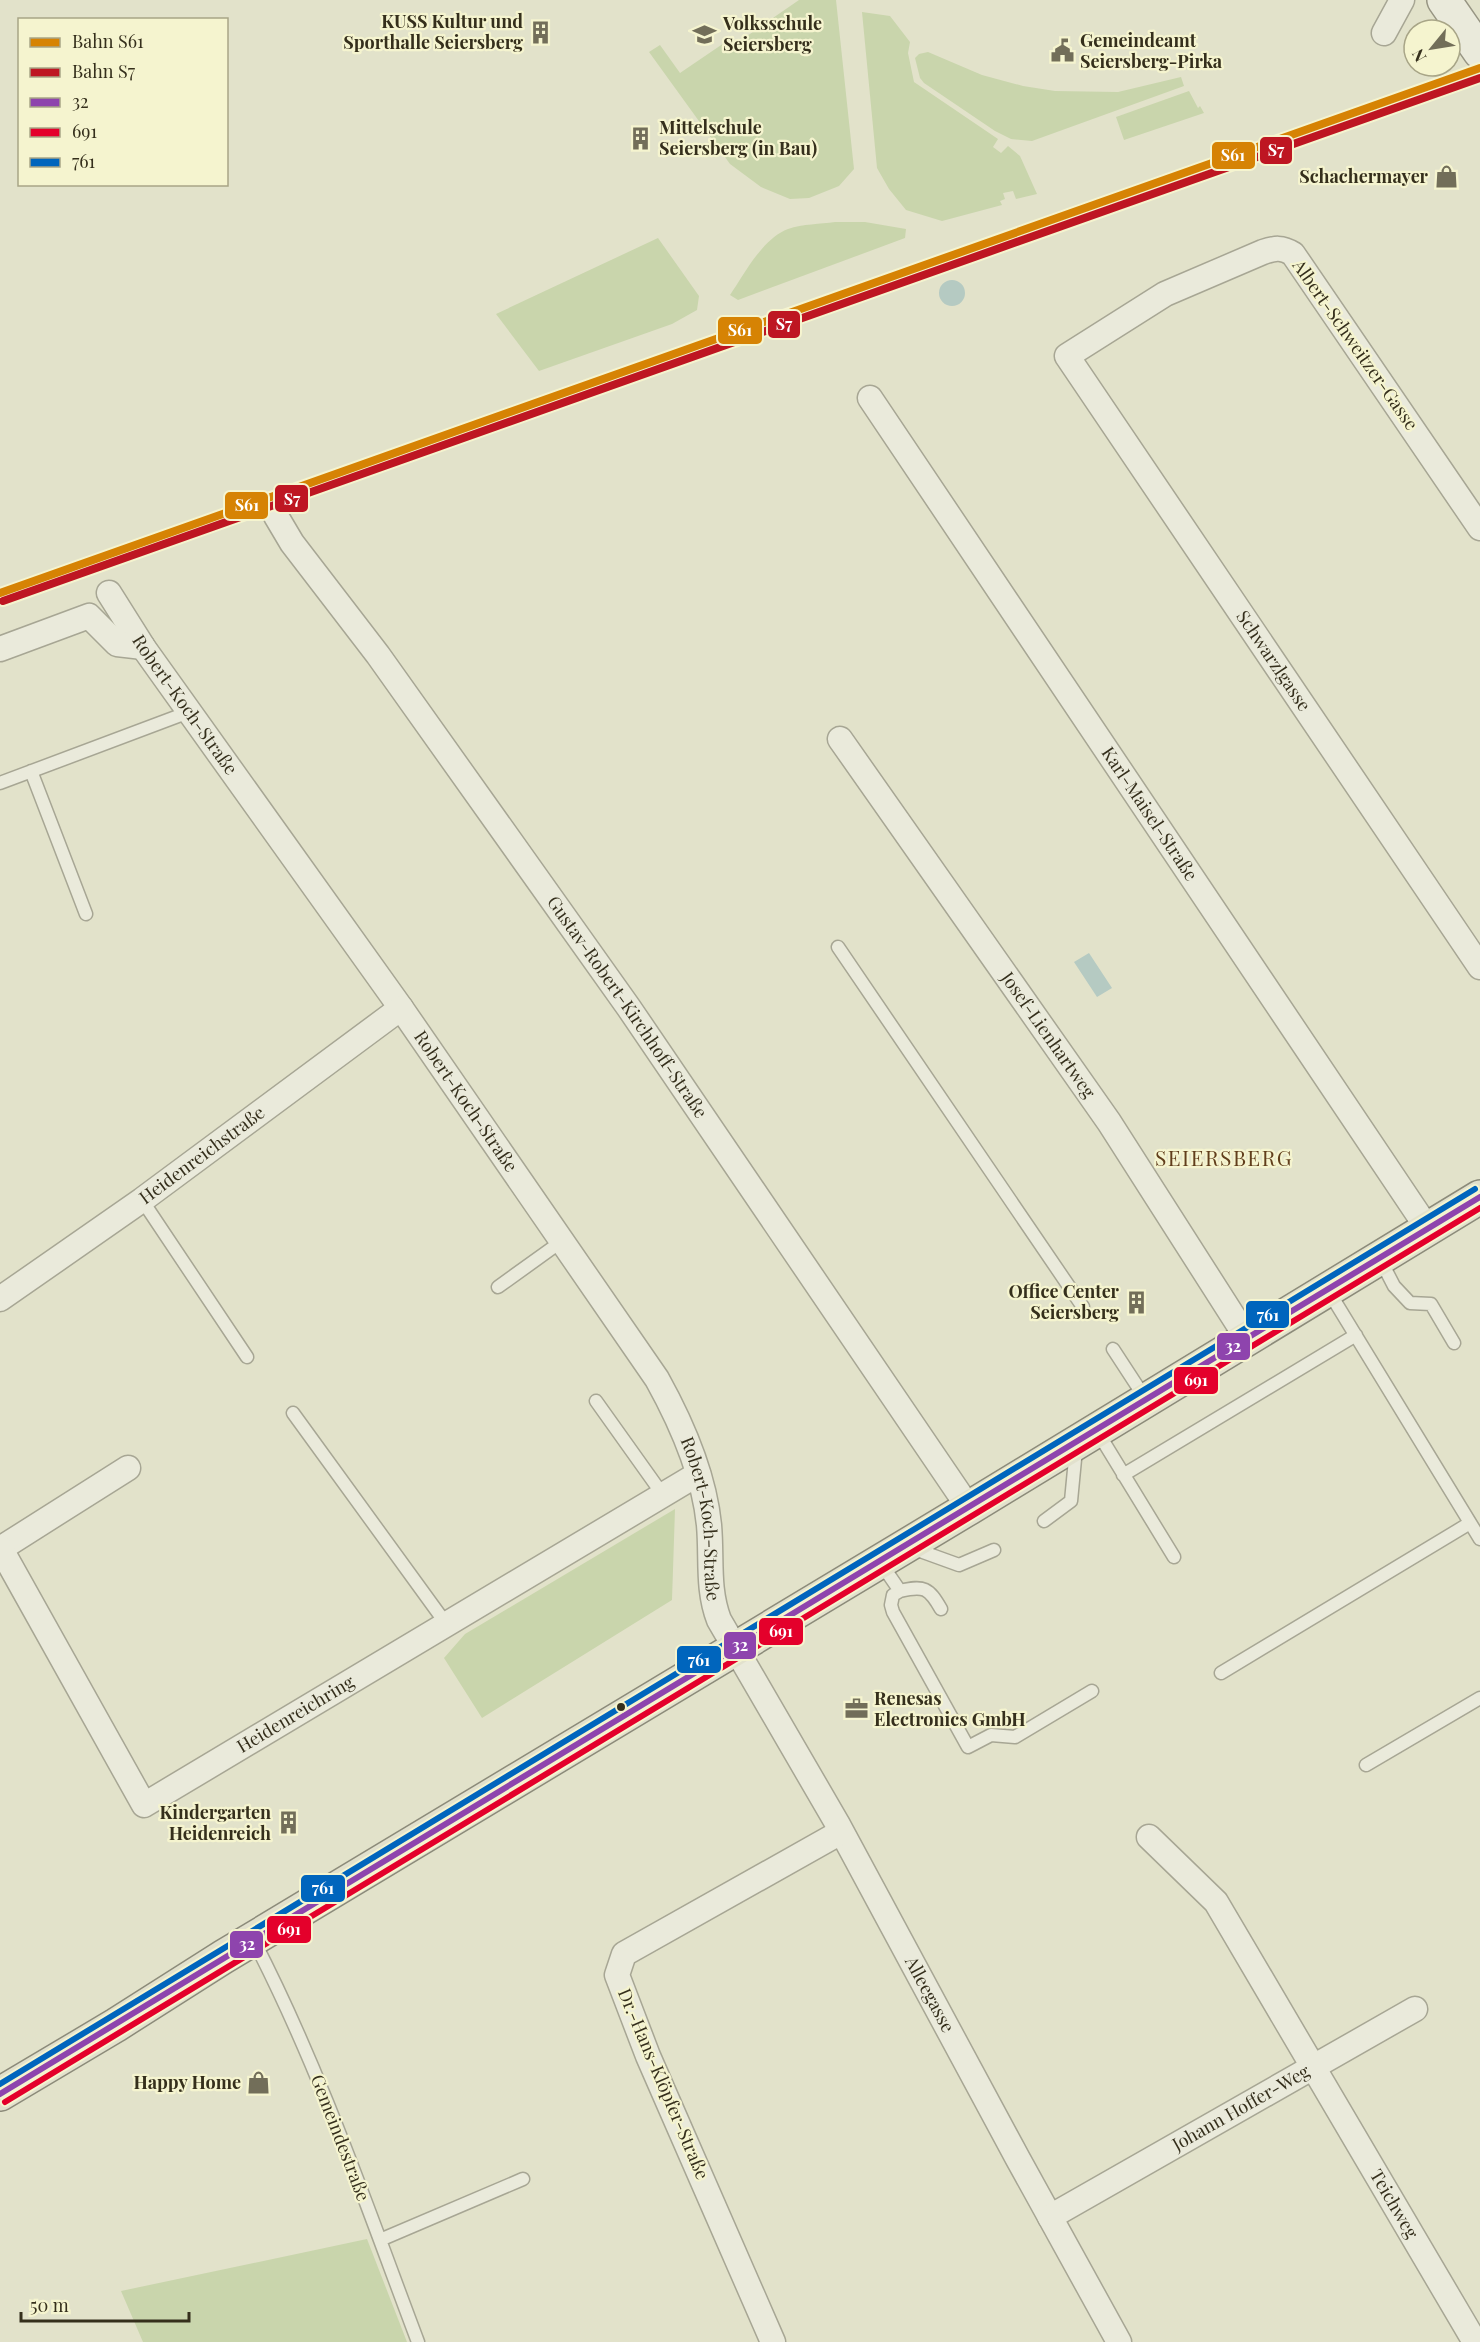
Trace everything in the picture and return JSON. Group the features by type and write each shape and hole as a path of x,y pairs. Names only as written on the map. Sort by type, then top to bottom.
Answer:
{"main road":[{"path":"1444,0 1478,47"},
{"path":"0,2094 116,2025 253,1938 969,1508 1480,1197"}],"street":[{"path":"1384,33 1402,0"},
{"name":"Albert-Schweitzer-Gasse","path":"1067,356 1165,294 1263,252 1274,248 1284,249 1293,254 1480,528"},
{"name":"Schwarzlgasse","path":"1067,356 1480,967"},
{"name":"Karl-Maisel-Straße","path":"870,398 1428,1229"},
{"name":"Gustav-Robert-Kirchhoff-Straße","path":"276,516 292,543 385,665 629,1008 969,1508"},
{"name":"Robert-Koch-Straße","path":"109,593 143,647 401,1008 657,1379 678,1417 698,1474 708,1525 711,1599 719,1620 735,1648"},
{"path":"0,649 88,616 117,644 143,647"},
{"name":"Josef-Lienhartweg","path":"840,739 1110,1122 1247,1338"},
{"name":"Heidenreichstraße","path":"0,1299 142,1200 401,1008"},
{"name":"Heidenreichring","path":"128,1468 1,1549 144,1804 698,1474"},
{"name":"Alleegasse","path":"735,1648 841,1832 1119,2342"},
{"name":"Dr.-Hans-Klöpfer-Straße","path":"773,2342 648,2056 617,1975 624,1954 841,1832"},
{"name":"Johann Hoffer-Weg","path":"1050,2217 1311,2066 1216,1902 1149,1837"},
{"path":"1311,2066 1415,2009"},
{"name":"Teichweg","path":"1311,2066 1475,2342"}],"lane":[{"path":"0,783 189,712"},
{"path":"31,771 86,914"},
{"path":"838,947 1083,1307"},
{"path":"142,1200 247,1357"},
{"path":"498,1287 562,1241"},
{"path":"1379,1258 1394,1286 1410,1303 1431,1304 1454,1344"},
{"path":"1330,1288 1334,1300 1480,1539"},
{"path":"1124,1474 1356,1335"},
{"path":"1113,1349 1146,1399"},
{"path":"596,1401 663,1495"},
{"path":"293,1413 447,1625"},
{"path":"1086,1436 1124,1474 1174,1557"},
{"path":"1044,1521 1071,1501 1086,1436"},
{"path":"1221,1674 1470,1523"},
{"path":"900,1591 892,1554 958,1565 994,1550"},
{"path":"941,1609 932,1594 926,1590 911,1588 900,1591 893,1595 891,1600 893,1612 968,1747 991,1735 1015,1737 1092,1691"},
{"path":"1366,1765 1480,1698"},
{"name":"Gemeindestraße","path":"253,1938 286,2003 304,2046 418,2342"},
{"path":"380,2240 523,2179"}],"green space":[{"path":"799,0 836,0 854,169 839,186 809,198 790,199 761,187 730,164 649,52 660,45 680,73 730,39 734,45"},
{"path":"862,12 890,16 910,42 908,53 914,82 998,139 993,147 1001,153 1008,146 1020,156 1037,194 1016,199 1013,191 1003,193 1005,199 1000,201 1002,205 942,221 906,210 889,189 877,168"},
{"path":"928,52 982,75 1023,86 1055,91 1118,92 1181,77 1184,86 1032,141 1011,139 995,131 924,83 920,78 915,58 919,54"},
{"path":"1189,91 1198,108 1200,106 1204,113 1124,140 1116,117"},
{"path":"835,222 865,222 906,229 905,238 738,300 730,295 770,240 788,229"},
{"path":"658,238 699,296 697,310 672,324 539,371 496,314"},
{"path":"675,1509 672,1600 482,1718 444,1658 465,1634"},
{"path":"367,2239 407,2342 143,2342 121,2291"}],"shaded area":[{"path":"952,280 961,284 965,293 961,302 952,306 943,302 939,293 943,284"},
{"path":"1089,953 1112,988 1097,997 1074,962"}],"rail line":[{"name":"S61","path":"0,593 1480,68"},
{"name":"S7","path":"3,601 1480,78"}],"transit line":[{"name":"761","path":"0,2084 1475,1189"},
{"name":"32","path":"0,2094 1480,1197"},
{"name":"691","path":"5,2102 1480,1208"}],"place":[{"name":"KUSS Kultur und Sporthalle Seiersberg","path":"541,32"},
{"name":"Volksschule Seiersberg","path":"705,34"},
{"name":"Gemeindeamt Seiersberg-Pirka","path":"1062,51"},
{"name":"Mittelschule Seiersberg (in Bau)","path":"641,138"},
{"name":"Schachermayer","path":"1446,177"},
{"name":"Office Center Seiersberg","path":"1137,1302"},
{"name":"Renesas Electronics GmbH","path":"856,1709"},
{"name":"Kindergarten Heidenreich","path":"289,1823"},
{"name":"Happy Home","path":"259,2083"}],"district":[{"name":"SEIERSBERG","path":"1224,1159"}]}
